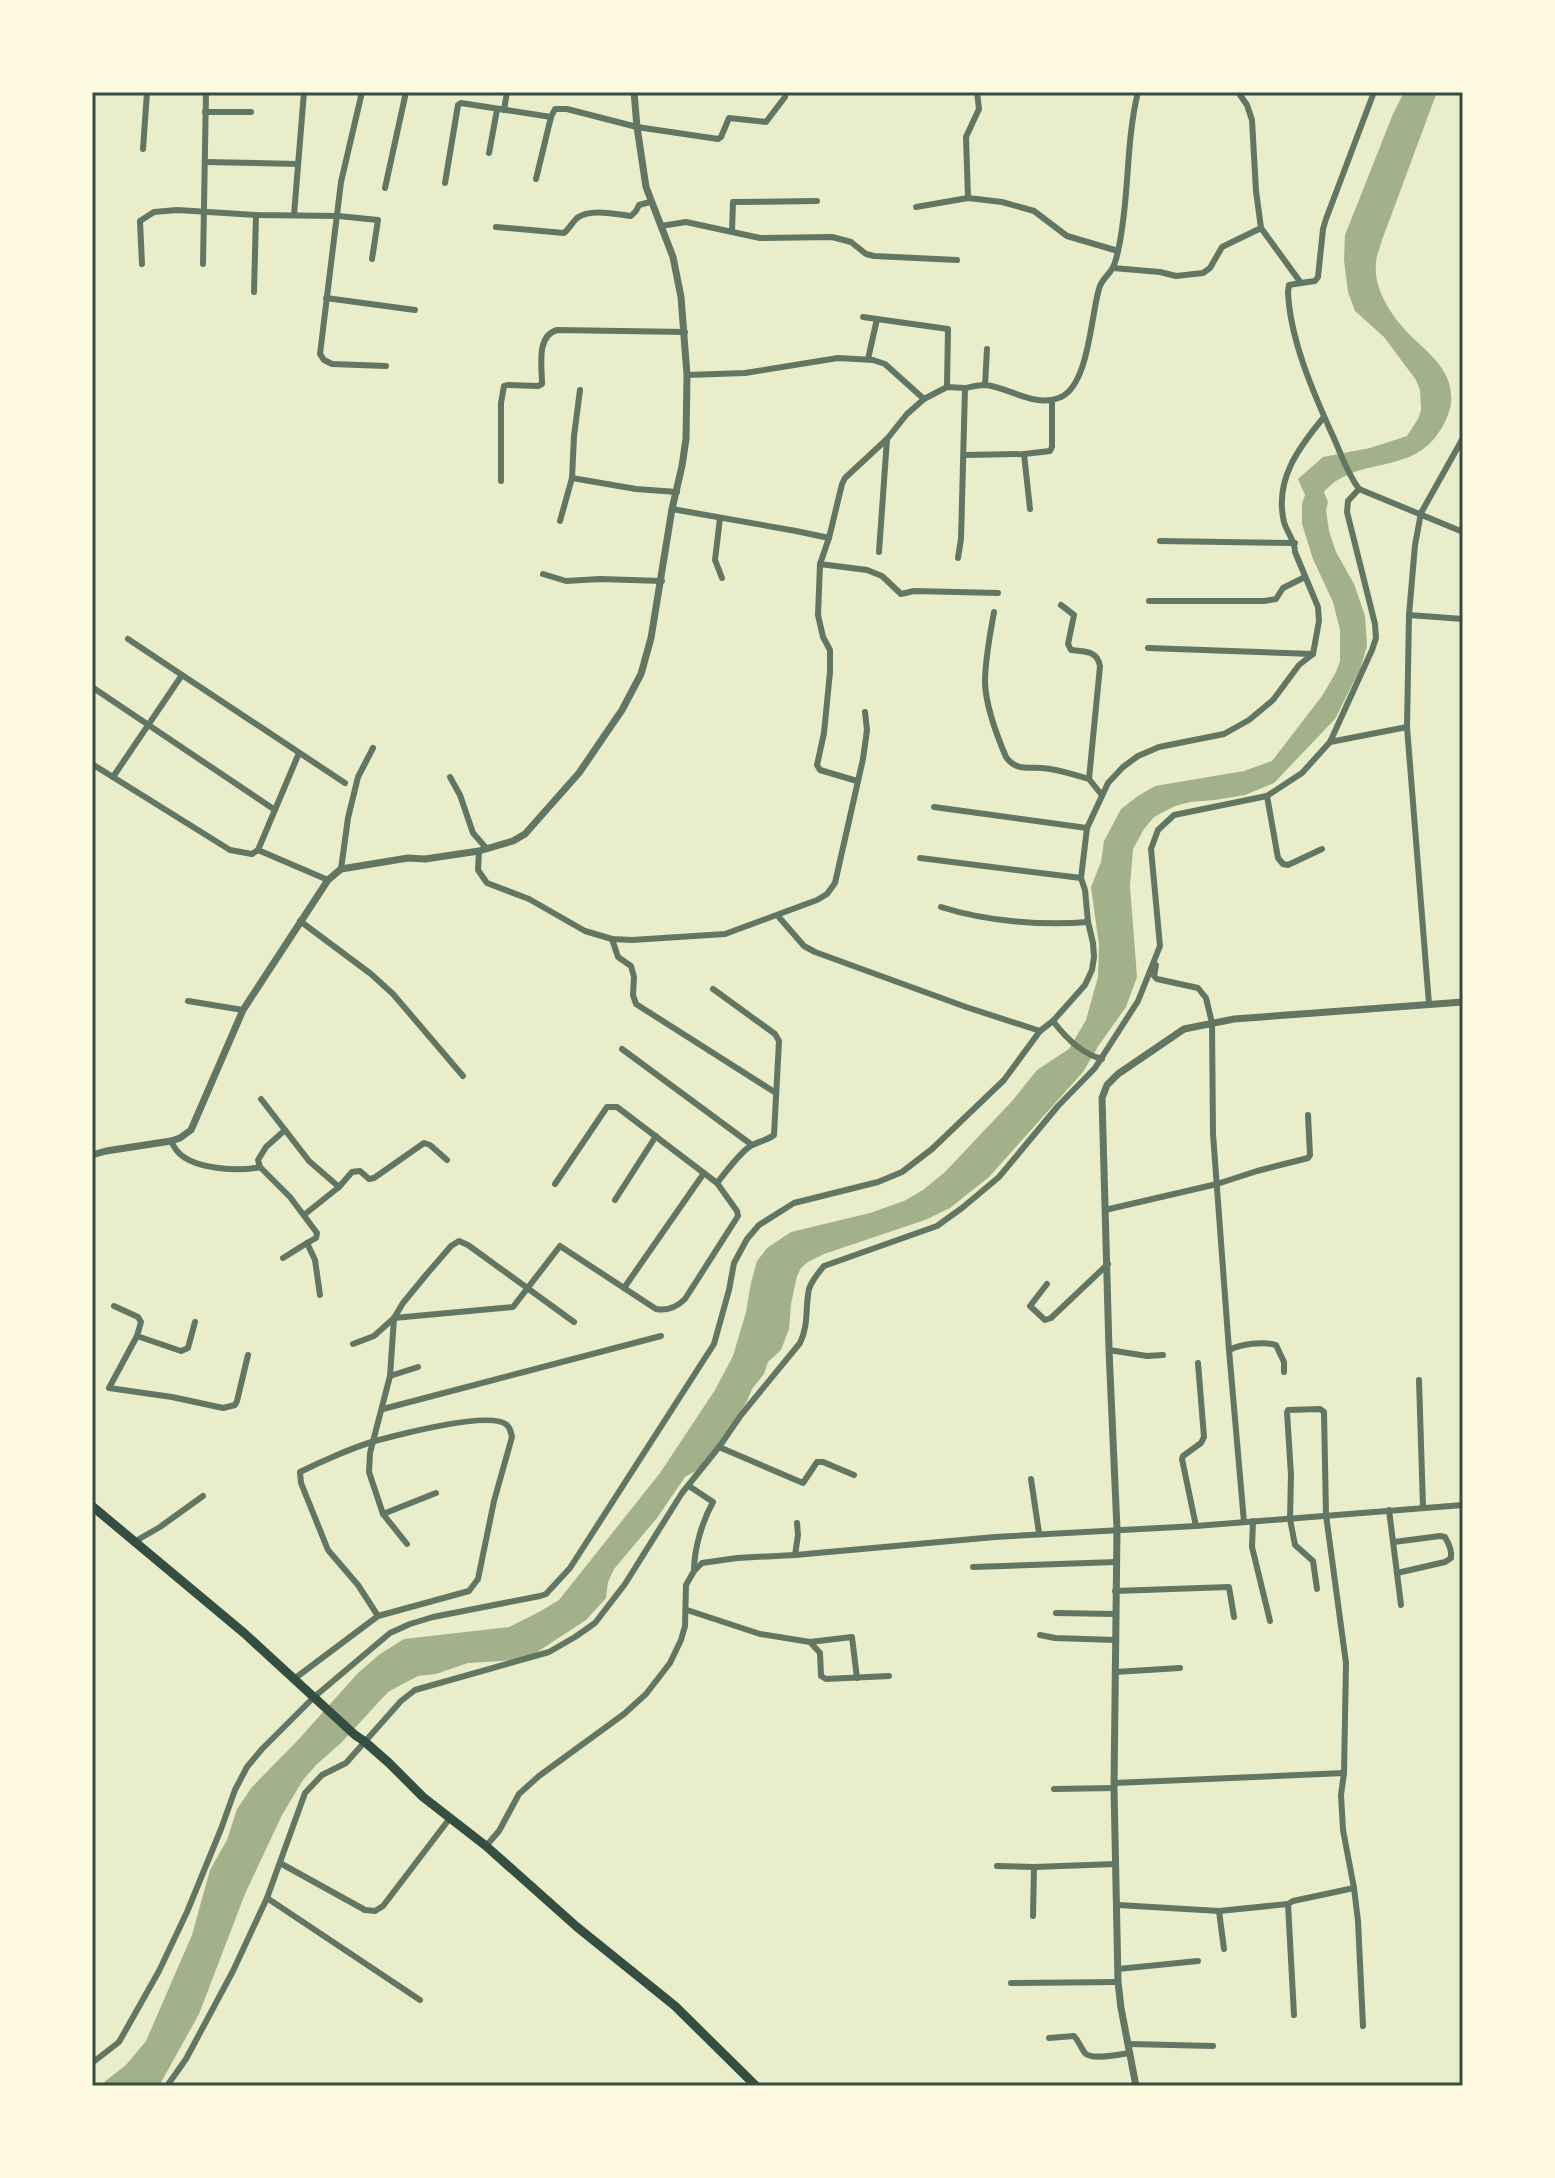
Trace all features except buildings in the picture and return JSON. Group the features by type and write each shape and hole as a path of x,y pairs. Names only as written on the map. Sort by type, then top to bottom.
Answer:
{"main road":[{"path":"92,1506 244,1633 423,1797 486,1846 577,1927 675,2006 756,2086"}],"street":[{"path":"143,149 147,92"},
{"path":"203,264 206,92"},
{"path":"294,215 304,92"},
{"path":"362,92 341,182 320,354 332,364 386,366"},
{"path":"385,188 406,92"},
{"path":"489,153 507,92"},
{"path":"96,1153 171,1141 191,1130 243,1010 328,880 341,869 483,850 525,834 579,773 622,710 641,674 662,581 686,439 687,375 681,297 673,257 650,202 634,92"},
{"path":"968,198 966,137 979,109 977,92"},
{"path":"857,781 820,770 817,765 824,733 830,672 830,650 818,615 820,564 842,484 907,414 924,399 947,387 985,385 1023,397 1052,400 1067,393 1076,382 1099,287 1113,268 1118,251 1127,160 1138,92"},
{"path":"1238,92 1252,120 1261,228 1301,283"},
{"path":"1374,92 1326,219 1318,277 1315,281 1289,285 1288,298 1300,348 1349,476 1359,489 1463,532"},
{"path":"536,179 555,109 567,109 637,127 718,139 729,118 766,122 785,97"},
{"path":"445,183 458,105 461,103 551,117"},
{"path":"205,112 251,112"},
{"path":"205,162 298,164"},
{"path":"916,207 968,198 1002,202 1034,211 1067,236 1118,251"},
{"path":"732,232 733,202 817,201"},
{"path":"496,227 564,233 582,215 603,213 631,216 639,205 650,202"},
{"path":"142,264 140,221 154,212 177,210 378,220 372,259"},
{"path":"254,292 256,215"},
{"path":"661,226 686,222 760,238 832,237 851,242 866,254 874,256 957,260"},
{"path":"1113,268 1176,276 1203,273 1210,268 1222,247 1261,228"},
{"path":"326,298 415,310"},
{"path":"863,317 948,329 947,387"},
{"path":"868,359 877,319"},
{"path":"501,481 503,388 507,385 542,384 543,341 550,332 685,332"},
{"path":"985,385 987,349"},
{"path":"687,375 745,373 838,358 868,359 885,364 924,399"},
{"path":"958,558 965,455 965,388"},
{"path":"560,521 572,478 580,390"},
{"path":"965,455 1050,451 1052,400"},
{"path":"92,2063 119,2042 159,1971 247,1767 313,1698 390,1633 433,1617 546,1594 570,1568 714,1344 734,1263 759,1225 794,1203 878,1182 902,1172 932,1149 1004,1080 1040,1031 1085,985 1092,970 1093,943 1081,878 1087,828 1108,783 1138,756 1159,747 1224,734 1249,720 1273,700 1299,665 1313,654 1319,621 1318,607 1295,552 1295,543 1284,524 1282,501 1284,478 1306,439 1324,417"},
{"path":"1429,1004 1407,727 1409,615 1421,513 1463,438"},
{"path":"879,552 887,439"},
{"path":"1024,454 1030,509"},
{"path":"572,478 636,489 677,492"},
{"path":"1244,1522 1213,1134 1212,1023 1206,998 1198,988 1161,981 1154,976 1160,940 1151,849 1158,830 1174,815 1267,796 1302,773 1330,742 1376,638 1347,512 1348,501 1359,489"},
{"path":"672,509 829,538"},
{"path":"720,518 715,560 722,578"},
{"path":"1160,541 1295,543"},
{"path":"820,564 867,570 882,576 901,594 914,591 998,593"},
{"path":"543,574 566,581 662,581"},
{"path":"1149,601 1264,601 1276,599 1283,588 1305,577"},
{"path":"1061,605 1074,615 1068,644 1071,650 1095,655 1100,666 1089,779"},
{"path":"994,612 985,684 1006,757 1019,767 1042,768 1089,779 1101,794"},
{"path":"1409,615 1463,619"},
{"path":"128,639 345,783"},
{"path":"1148,648 1313,654"},
{"path":"113,777 182,675"},
{"path":"92,687 275,810"},
{"path":"450,777 483,850 478,870 487,883 529,899 585,931 612,939 725,934 817,900 833,888 863,759 867,730 865,712"},
{"path":"1330,742 1407,727"},
{"path":"341,869 358,777 373,748"},
{"path":"92,764 230,850 252,854 258,850 299,753"},
{"path":"1267,796 1278,858 1283,864 1288,865 1322,849"},
{"path":"934,807 1087,828"},
{"path":"258,850 328,880"},
{"path":"920,858 1081,878"},
{"path":"941,907 970,914 1050,924 1088,922"},
{"path":"778,916 804,946 815,952 1040,1031"},
{"path":"300,921 393,994 463,1076"},
{"path":"612,939 618,957 631,966 636,1004 776,1093"},
{"path":"167,2086 186,2059 233,1971 267,1898 305,1793 322,1775 346,1763 401,1701 415,1690 549,1652 595,1623 625,1584 682,1493 800,1343 806,1323 809,1288 815,1276 824,1266 937,1226 999,1177 1102,1059 1138,1001 1158,954"},
{"path":"713,989 778,1037 774,1135 752,1145 717,1183"},
{"path":"188,1001 243,1010"},
{"path":"1136,2086 1118,1982 1114,1785 1117,1529 1102,1098 1107,1085 1118,1074 1184,1029 1212,1023 1463,1002"},
{"path":"1053,1021 1065,1037 1102,1059"},
{"path":"622,1049 752,1145"},
{"path":"261,1099 309,1161 339,1187"},
{"path":"394,1318 513,1307 560,1246 656,1309 668,1309 685,1299 738,1216 717,1183 617,1107 607,1107 555,1184"},
{"path":"1105,1210 1217,1184 1308,1158 1308,1115"},
{"path":"283,1258 316,1238 317,1233 290,1197 260,1167 258,1160 266,1147 285,1130"},
{"path":"615,1200 656,1136"},
{"path":"171,1141 179,1154 206,1166 229,1170 260,1167"},
{"path":"304,1215 339,1187 352,1172 360,1171 369,1179 374,1178 424,1143 447,1160"},
{"path":"624,1288 704,1173"},
{"path":"353,1344 374,1336 394,1318 426,1275 459,1241 574,1322"},
{"path":"307,1243 315,1260 320,1295"},
{"path":"1047,1284 1030,1306 1045,1320 1051,1318 1108,1264"},
{"path":"114,1306 140,1319 137,1336 109,1388 230,1407 237,1401 248,1355"},
{"path":"394,1318 390,1376 370,1453 369,1472 383,1514 407,1544"},
{"path":"137,1336 181,1351 188,1348 195,1322"},
{"path":"383,1409 661,1336"},
{"path":"1229,1350 1269,1343 1276,1345 1284,1362 1284,1372"},
{"path":"1109,1350 1147,1356 1163,1355"},
{"path":"1196,1526 1182,1459 1204,1437 1198,1363"},
{"path":"390,1376 418,1367"},
{"path":"1419,1380 1423,1507"},
{"path":"1317,1589 1313,1561 1295,1545 1290,1519 1288,1410 1320,1409 1324,1412 1326,1515 1346,1663 1341,1795 1343,1830 1358,1921 1363,2026"},
{"path":"294,1679 378,1616 469,1591 475,1586 512,1437 507,1424 478,1421 437,1425 373,1442 302,1471 301,1483 328,1550 358,1585 378,1616"},
{"path":"719,1447 803,1483 817,1462 854,1475"},
{"path":"1031,1479 1039,1533"},
{"path":"689,1486 713,1502 697,1548 694,1571"},
{"path":"383,1514 436,1493"},
{"path":"134,1542 203,1496"},
{"path":"486,1846 499,1831 519,1794 624,1714 646,1694 670,1663 681,1640 687,1610 686,1585 702,1563 1039,1533 1196,1526 1463,1505"},
{"path":"1389,1510 1401,1605"},
{"path":"1253,1521 1252,1547 1270,1621"},
{"path":"795,1555 797,1523"},
{"path":"1394,1542 1445,1537 1451,1554 1445,1562 1397,1573"},
{"path":"973,1567 1116,1562"},
{"path":"1115,1591 1229,1587 1234,1617"},
{"path":"687,1610 760,1634 810,1642 852,1637 857,1678"},
{"path":"1056,1613 1115,1614"},
{"path":"1040,1635 1115,1640"},
{"path":"810,1642 820,1653 823,1678 889,1676"},
{"path":"1115,1672 1180,1668"},
{"path":"1054,1789 1344,1773"},
{"path":"280,1863 365,1910 375,1911 383,1906 450,1818"},
{"path":"997,1866 1116,1864"},
{"path":"1033,1916 1034,1867"},
{"path":"1118,1905 1219,1911 1288,1904 1354,1888"},
{"path":"267,1898 420,2000"},
{"path":"1288,1904 1294,2015"},
{"path":"1219,1911 1224,1949"},
{"path":"1118,1969 1198,1961"},
{"path":"1011,1983 1118,1982"},
{"path":"1049,2038 1074,2036 1085,2054 1092,2057 1130,2048 1213,2046"}],"shaded area":[{"path":"1404,92 1437,92 1382,240 1376,274 1382,295 1393,314 1441,366 1449,383 1451,404 1443,426 1427,446 1399,461 1352,473 1324,492 1328,502 1329,531 1365,616 1367,646 1360,669 1335,719 1274,783 1245,795 1175,806 1154,817 1133,849 1130,886 1137,977 1126,1007 1083,1072 989,1177 950,1208 925,1220 824,1254 801,1268 791,1304 789,1329 781,1350 768,1362 747,1401 701,1468 685,1477 657,1518 614,1569 606,1598 586,1620 531,1656 517,1660 468,1663 436,1674 418,1676 399,1686 388,1692 316,1765 282,1815 245,1894 199,2014 159,2086 99,2086 126,2065 146,2041 192,1935 210,1870 227,1840 237,1809 252,1787 358,1673 404,1639 509,1627 559,1600 660,1473 715,1390 733,1356 757,1261 767,1248 791,1232 870,1213 904,1201 923,1190 945,1172 1037,1070 1069,1049 1086,1020 1098,977 1099,945 1091,887 1101,862 1104,841 1121,809 1155,786 1244,771 1272,761 1322,696 1340,661 1340,630 1333,602 1313,559 1302,524 1305,495 1298,479 1323,457 1370,448 1407,436 1421,410 1416,380 1384,337 1355,311 1348,292 1344,260 1345,235"}]}
